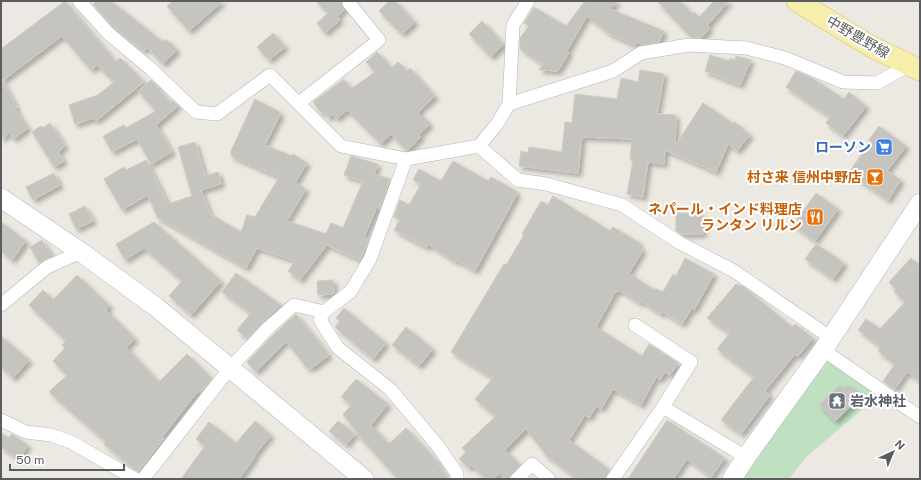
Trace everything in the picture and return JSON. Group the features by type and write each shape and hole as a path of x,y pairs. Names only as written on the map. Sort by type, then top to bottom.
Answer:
{"main road":[{"name":"中野豊野線","path":"797,1 872,47 915,67"}],"street":[{"path":"79,1 109,34 152,69 196,112 217,114 270,75 340,146 406,159 479,146 496,124 509,104 513,25 528,1"},
{"path":"299,103 379,40 349,4 350,1"},
{"path":"509,104 613,71 641,53 689,46 746,48 785,58 843,82 877,83 915,67"},
{"path":"479,146 518,180 546,184 622,205 680,243 734,271 920,416"},
{"path":"406,159 370,259 351,291 324,312 320,320 338,348 390,390 438,446 460,477"},
{"path":"1,198 81,252 156,307 364,479"},
{"path":"732,479 746,456 827,344 920,202"},
{"path":"1,304 47,267 81,252"},
{"path":"143,479 230,368 268,328 294,305 324,312"},
{"path":"613,479 663,407 691,362 635,325"},
{"path":"663,407 746,456"},
{"path":"1,420 26,432 51,435 71,442 135,479"},
{"path":"517,479 532,464 549,479"}],"green space":[{"path":"823,350 884,391 806,457 789,479 732,479"}],"building":[{"path":"65,1 116,62 120,58 144,82 96,121 94,118 75,124 69,105 98,95 114,82 97,65 91,70 62,36 2,81 17,108 15,109 28,128 13,139 9,133 1,139 1,49"},
{"path":"97,1 111,1 163,42 166,39 177,50 163,64 147,47 144,51 113,27 93,4"},
{"path":"173,1 223,1 189,31 167,6"},
{"path":"316,1 341,1 344,10 337,16 340,20 325,33 317,23 328,13"},
{"path":"389,1 395,1 415,22 402,34 379,11"},
{"path":"585,1 618,1 610,9 664,31 659,42 643,45 636,42 635,45 610,34 587,16 567,51 569,53 558,71 539,70 543,64 520,49 520,38 529,26 524,23 534,7 566,26"},
{"path":"657,1 680,1 692,14 694,12 699,17 714,1 729,1 707,26 710,28 701,38 691,37"},
{"path":"482,21 504,44 491,57 469,34"},
{"path":"273,33 285,47 269,60 257,47"},
{"path":"377,52 392,68 398,62 407,71 410,68 435,96 418,112 430,124 419,135 421,137 407,151 391,134 381,144 347,110 336,119 333,114 328,118 324,111 321,113 313,102 344,79 351,89 375,72 366,62"},
{"path":"710,55 729,61 730,58 735,60 736,56 751,60 740,85 705,71"},
{"path":"640,70 664,74 657,114 676,115 675,146 703,103 734,124 735,122 750,135 737,151 728,144 716,172 665,150 664,164 648,162 643,197 627,194 633,160 630,160 632,139 582,137 578,173 519,166 521,151 528,153 529,147 562,152 565,122 572,123 575,94 617,99 621,78 638,82"},
{"path":"796,71 812,78 844,99 849,92 866,106 843,136 826,123 830,117 786,87"},
{"path":"151,80 171,103 173,101 178,106 156,125 172,152 151,164 137,139 112,152 103,136 124,125 126,128 156,111 138,91"},
{"path":"255,99 281,113 265,145 292,156 293,154 307,163 295,183 306,189 287,221 326,234 331,223 343,228 363,181 344,175 351,156 378,164 374,174 390,179 380,209 377,207 364,237 369,239 360,260 327,245 300,280 288,271 295,261 257,248 246,268 157,217 148,195 122,210 104,179 124,167 126,170 146,160 168,204 192,196 178,147 195,142 205,176 218,172 221,184 201,190 210,214 241,232 247,215 255,217 279,177 231,156 231,151"},
{"path":"50,123 65,146 58,152 64,161 54,167 32,132 41,126 43,128"},
{"path":"879,126 906,146 887,171 901,180 888,200 849,173 864,150 862,149"},
{"path":"453,161 488,181 491,177 516,191 516,196 475,271 457,260 456,262 428,244 427,247 394,230 400,220 394,217 400,200 409,205 421,184 413,180 419,169 441,181"},
{"path":"54,173 60,185 33,200 26,187"},
{"name":"ネパール・インド料理店 ランタン リルン","path":"816,193 838,209 815,241 793,225"},
{"path":"553,196 610,231 613,227 640,243 638,246 643,250 629,273 654,290 655,288 663,292 673,274 676,276 685,258 714,274 694,310 692,308 682,324 663,312 661,314 641,301 640,303 619,290 618,292 616,291 596,327 642,356 649,344 678,363 670,375 665,372 660,380 656,377 641,405 613,389 601,409 596,406 589,418 585,415 569,440 610,470 605,479 578,479 547,456 526,429 505,450 520,465 511,474 509,479 505,479 499,473 494,479 486,479 471,465 469,468 459,459 466,452 462,448 496,416 475,399 493,378 451,352 504,264 506,265 524,235 522,234 541,201 548,205"},
{"path":"85,206 93,221 76,229 69,214"},
{"path":"676,213 701,213 703,234 681,234 676,231"},
{"path":"1,222 26,241 12,260 1,251"},
{"path":"154,222 221,281 191,315 169,296 182,281 144,248 125,260 116,244"},
{"path":"42,240 52,256 39,263 30,247"},
{"path":"816,244 844,263 833,279 805,259"},
{"path":"911,258 920,266 920,381 907,372 895,389 883,381 895,364 878,351 881,347 858,330 866,319 880,329 905,302 894,292 896,289 889,282"},
{"path":"236,273 281,305 247,338 237,330 251,313 222,292"},
{"path":"77,275 110,306 106,310 135,339 126,347 159,382 187,354 212,379 200,393 198,391 162,437 164,438 138,472 104,444 106,442 49,392 67,375 53,361 65,348 62,345 66,341 29,305 43,290 53,300"},
{"path":"333,280 334,294 318,295 317,281"},
{"path":"736,284 744,287 792,327 795,324 813,338 798,356 795,354 765,391 770,395 741,434 721,420 754,377 717,349 730,333 707,318"},
{"path":"344,308 386,343 373,359 335,327 340,321 336,318"},
{"path":"296,314 329,355 312,368 307,368 286,341 256,372 247,362"},
{"path":"406,327 433,349 419,366 392,345"},
{"path":"1,336 29,360 13,378 1,367"},
{"path":"356,379 388,404 371,425 389,444 406,428 436,460 447,479 398,479 356,433 357,432 343,414 352,405 341,397"},
{"name":"岩水神社","path":"840,385 844,389 848,385 860,397 835,421 819,405"},
{"path":"667,420 725,458 711,477 687,459 673,479 628,479"},
{"path":"255,421 271,435 254,456 255,457 239,479 181,479 205,446 196,439 209,422 236,443"},
{"path":"338,421 355,434 346,445 329,431"},
{"path":"1,433 9,438 12,434 28,445 19,459 1,447"}],"place":[{"name":"ローソン","path":"884,147"},
{"name":"村さ来 信州中野店","path":"875,177"},
{"name":"ネパール・インド料理店 ランタン リルン","path":"815,217"},
{"name":"岩水神社","path":"837,401"}]}
